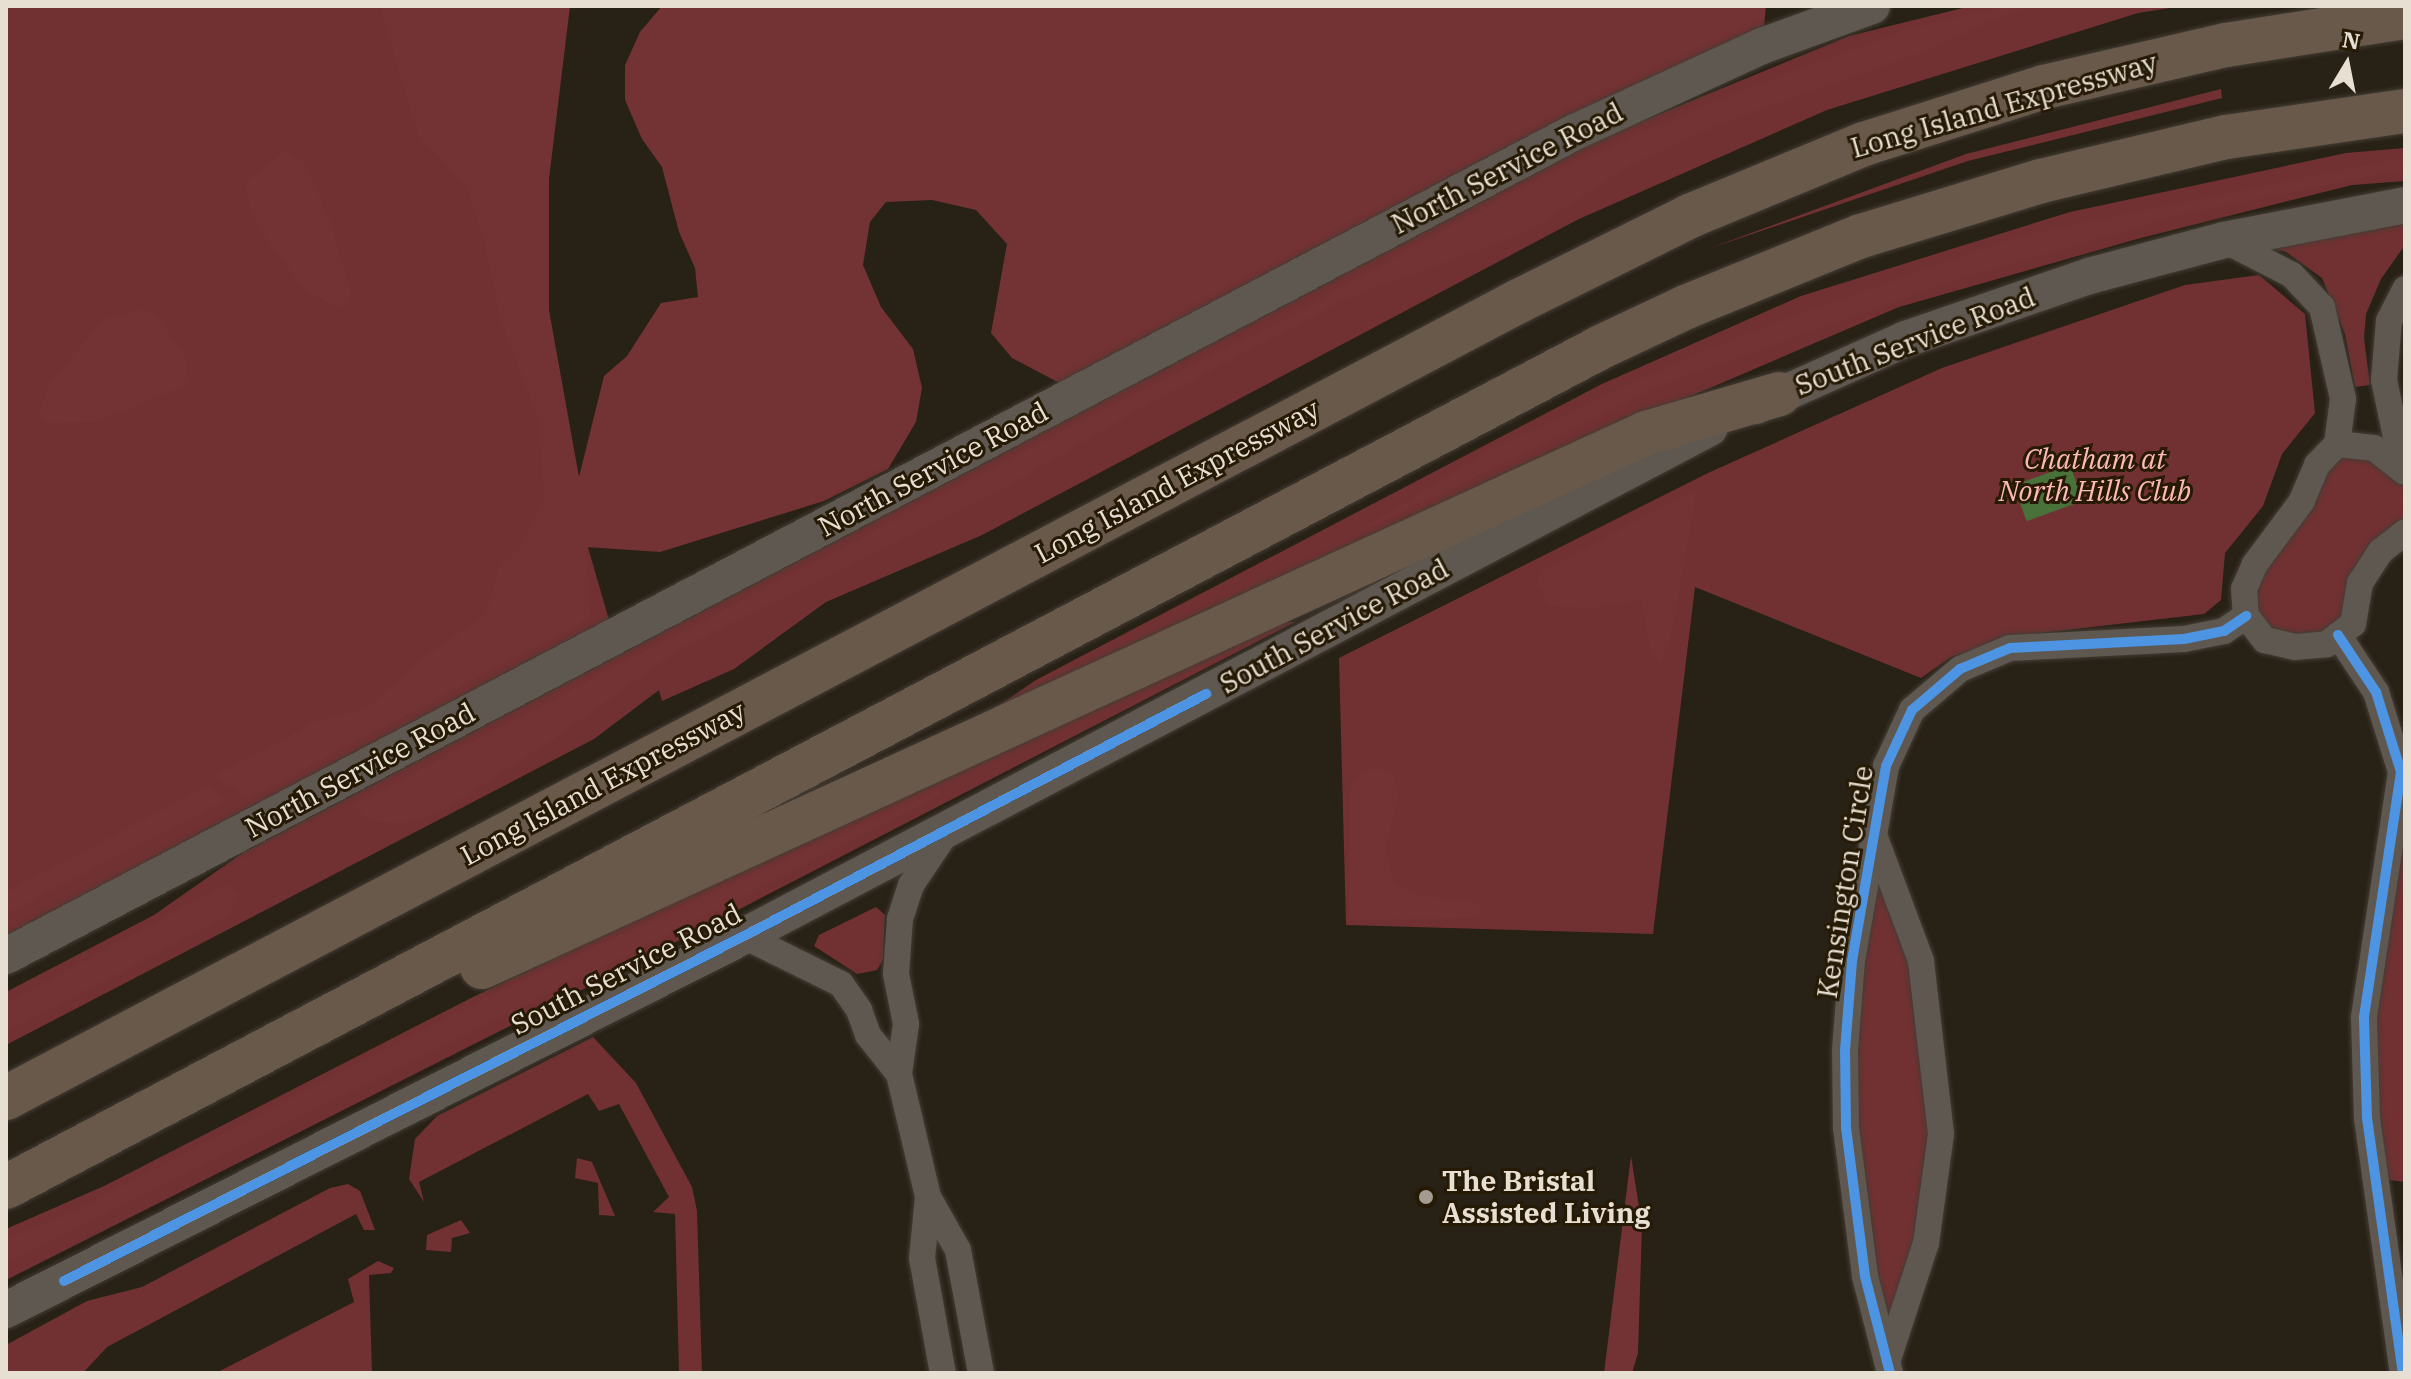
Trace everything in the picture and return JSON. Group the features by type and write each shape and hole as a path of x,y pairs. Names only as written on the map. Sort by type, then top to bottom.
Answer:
{"highway":[{"name":"Long Island Expressway","path":"6,1098 1519,301 1690,216 1864,144 2044,87 2226,45 2405,17"},
{"path":"6,1187 1559,368 1686,307 1861,236 2026,185 2226,137 2405,111"},
{"path":"389,986 483,967 1646,433 1779,394"}],"main road":[{"name":"North Service Road","path":"6,956 1589,125 1762,46 1872,6"},
{"name":"South Service Road","path":"6,1310 744,936 1779,394 1892,345 2007,303 2224,240 2405,205"}],"street":[{"path":"2224,240 2292,275 2322,307 2343,399 2337,444 2317,465 2302,501 2255,564 2244,589 2246,616 2265,640 2295,647 2327,644 2353,624 2360,583 2374,562 2405,532"},
{"path":"2404,471 2384,380 2389,321 2405,289"},
{"path":"2337,444 2374,448 2404,471"},
{"name":"Kensington Circle","path":"1888,1368 1865,1276 1845,1105 1852,961 1886,766 1912,710 1960,669 2010,648 2184,639 2224,631 2246,616"},
{"path":"2338,635 2376,692 2401,772 2364,1018 2367,1118 2403,1373"},
{"path":"949,828 911,885 900,919 896,974 906,1024 899,1074 928,1197 958,1250 981,1373"},
{"name":"Kensington Circle","path":"1874,835 1921,961 1941,1134 1926,1243 1888,1368"},
{"path":"744,936 841,984 868,1035 899,1074"},
{"path":"928,1197 922,1258 943,1373"}],"green space":[{"path":"6,6 431,6 614,637 6,956"},
{"path":"1971,6 2183,6 2138,13 1827,110 1579,219 982,535 826,602 734,669 662,701 659,690 594,739 6,1045 6,992 154,915 244,852 1601,138 1849,36"},
{"path":"2221,89 2222,98 1968,161 1705,250 1966,154"},
{"path":"2405,148 2405,181 2352,185 2137,239 1899,307 1682,400 968,727 1036,680 1602,384 1801,296 2070,212 2346,153"},
{"path":"2405,216 2405,245 2381,279 2366,314 2364,338 2370,385 2355,387 2345,334 2322,278 2286,252 2253,242"},
{"name":"Chatham at North Hills Club","path":"2259,275 2305,314 2315,413 2282,454 2263,506 2225,553 2221,600 2204,614 2014,636 1951,657 1921,678 1695,587 1653,934 1346,925 1339,658 1708,473 1942,368 2185,285"},
{"path":"2337,444 2405,472 2405,532 2381,551 2353,624 2295,647 2246,616 2255,564"},
{"path":"1276,622 1295,622 645,958 6,1280 6,1229 104,1186 471,998 703,886"},
{"path":"2405,827 2405,1182 2375,1178 2364,1018"},
{"path":"1874,835 1921,961 1941,1158 1887,1362 1846,1128"},
{"path":"876,907 885,915 883,960 877,970 857,974 814,946 819,935"},
{"path":"593,1037 636,1083 692,1187 697,1211 702,1373 679,1373 675,1214 653,1212 669,1197 619,1104 599,1111 588,1094 419,1182 424,1202 409,1179 415,1139 437,1116"},
{"path":"577,1158 592,1162 615,1216 599,1215 598,1183 575,1178"},
{"path":"348,1184 360,1191 375,1230 364,1230 356,1214 107,1347 83,1373 6,1373 6,1345 87,1301 142,1287 330,1188"},
{"path":"461,1220 470,1233 452,1238 451,1252 426,1250 427,1235"},
{"path":"378,1261 394,1268 391,1273 369,1275 372,1373 216,1373 354,1302 348,1279"}],"shaded area":[{"path":"380,6 570,6 549,179 549,310 579,477 604,376 627,356 661,303 698,297 695,268 679,232 662,167 642,139 625,100 625,65 640,32 662,6 1766,6 1762,46 1065,386 1012,358 991,333 1007,244 976,210 932,200 886,202 870,222 863,265 881,307 913,349 922,388 916,422 888,469 824,501 660,552 586,547 590,618 250,798 213,777 316,721 367,708 424,657 486,615 498,569 519,549 544,499 539,421 501,320 484,240 466,185 418,135"},
{"path":"2004,6 2039,6 2012,11 1931,49 1727,121 1629,166 1534,229 1346,299 1144,406 1002,490 681,648 556,738 445,809 409,823 371,822 352,805 1085,419 1292,316 1523,184 1742,90 1911,28"},
{"path":"287,150 304,162 331,224 352,295 348,304 336,307 305,290 259,229 245,187 250,178"},
{"path":"2405,157 2405,169 2176,216 1947,283 1662,385 1343,541 1491,449 1694,354 1816,308 2018,236"},
{"path":"144,309 159,319 186,358 188,384 97,422 48,423 38,416 49,384 104,319"},
{"path":"2070,465 2083,501 2027,521 2014,486"},
{"path":"1697,488 1672,633 1661,662 1651,653 1641,599 1592,608 1551,606 1536,585 1542,571"},
{"path":"1376,768 1394,774 1398,801 1385,848 1393,882 1419,895 1475,902 1482,909 1479,918 1349,920 1349,788 1362,771"},
{"path":"209,785 226,800 6,914 6,892"},
{"path":"939,785 940,795 728,905 6,1263 6,1239 74,1211 485,997"},
{"path":"226,884 239,893 229,916 6,1032 6,1003"},
{"path":"1631,1156 1642,1226 1638,1353 1632,1373 1604,1373"}],"cycle path":[{"path":"1890,1373 1865,1276 1846,1128 1845,1050 1852,961 1886,766 1912,710 1960,669 2010,648 2184,639 2224,631 2246,616"},
{"path":"2338,635 2376,692 2401,772 2364,1018 2367,1118 2403,1373"},
{"path":"64,1281 744,936 1206,694"}],"place":[{"name":"The Bristal Assisted Living","path":"1426,1197"}]}
